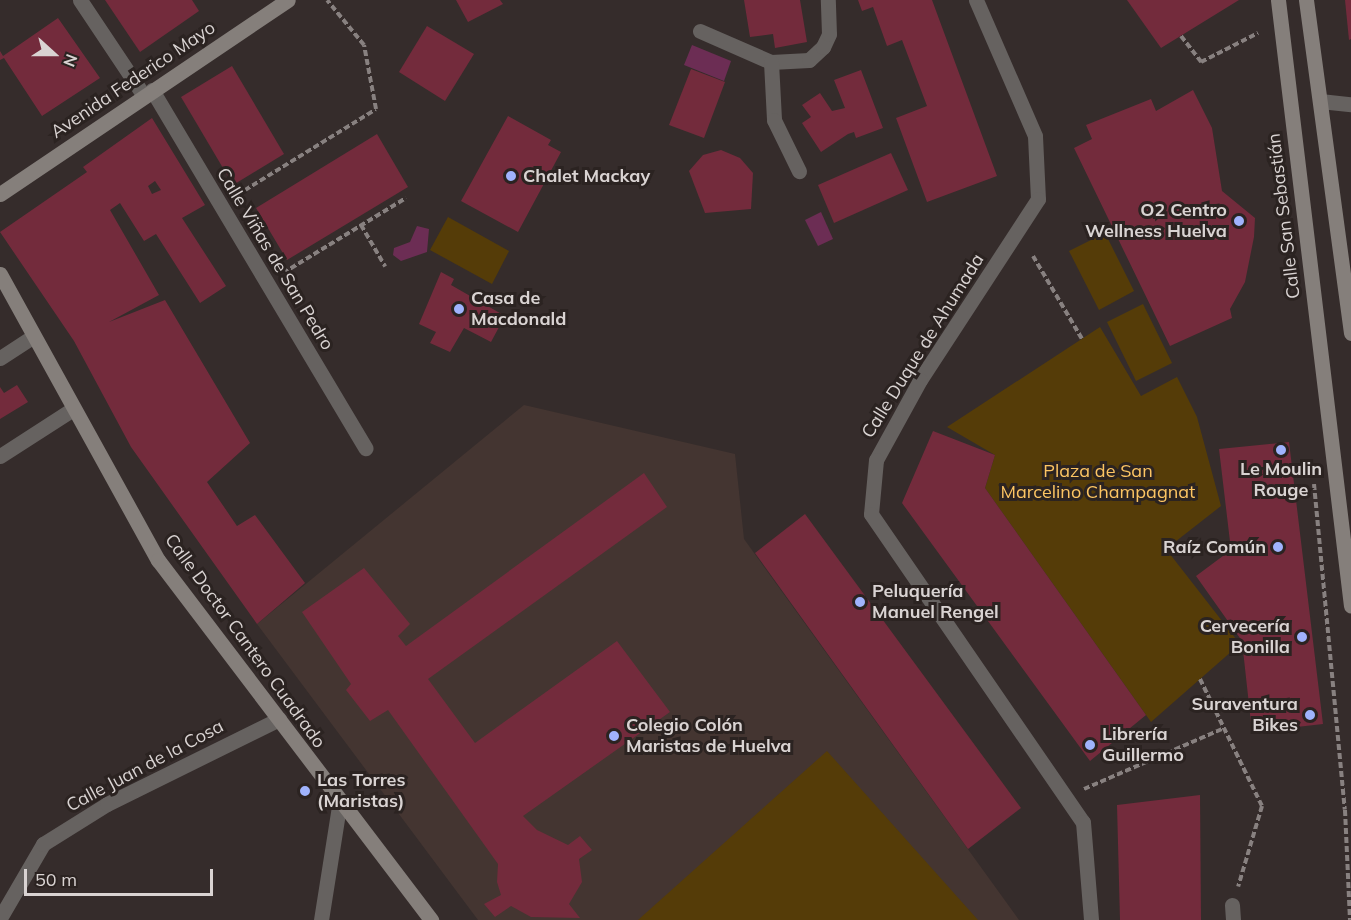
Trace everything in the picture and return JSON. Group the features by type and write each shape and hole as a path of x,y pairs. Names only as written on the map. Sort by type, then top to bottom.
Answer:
{"street":[{"name":"Calle Viñas de San Pedro","path":"81,0 148,93 221,205 365,448"},
{"name":"Avenida Federico Mayo","path":"0,194 288,0"},
{"path":"700,31 771,62 808,60 822,47 829,34 828,0"},
{"name":"Calle Duque de Ahumada","path":"976,0 1035,136 1038,199 920,380 876,460 871,514 1083,822 1091,920"},
{"name":"Calle San Sebastián","path":"1278,0 1351,606"},
{"path":"1306,0 1351,333"},
{"path":"771,62 774,120 799,171"},
{"path":"1320,101 1351,104"},
{"name":"Calle Doctor Cantero Cuadrado","path":"0,274 32,337 158,560 431,920"},
{"path":"0,358 32,337"},
{"path":"0,456 73,409"},
{"name":"Calle Juan de la Cosa","path":"0,918 43,844 107,804 279,719"},
{"path":"321,920 339,800"}],"path":[{"path":"221,205 376,109 364,45 327,0"},
{"path":"1181,36 1201,62 1258,33"},
{"path":"267,283 406,198"},
{"path":"361,225 385,266"},
{"path":"1033,256 1082,339"},
{"path":"1313,473 1345,810 1350,920"},
{"path":"1200,679 1263,806 1233,912"},
{"path":"1066,798 1224,728"}],"shaded area":[{"path":"692,45 731,61 724,81 684,65"},
{"path":"821,212 833,239 818,246 805,220"},
{"path":"417,226 429,229 427,252 401,261 393,255 394,248 410,242"},
{"name":"Colegio Colón Maristas de Huelva","path":"524,405 735,454 744,539 1019,920 478,920 257,624"}],"green space":[{"path":"448,217 509,251 492,284 430,250"},
{"path":"1105,233 1134,291 1099,310 1069,251"},
{"path":"1143,304 1172,363 1136,381 1107,322"},
{"name":"Plaza de San Marcelino Champagnat","path":"1100,327 1141,396 1177,377 1197,417 1221,506 1166,549 1240,644 1151,722 985,488 995,455 947,427"},
{"path":"827,751 978,920 638,920"}],"building":[{"path":"105,0 192,0 199,11 140,52"},
{"path":"456,0 500,0 503,4 468,22"},
{"path":"744,0 800,0 807,42 775,48 773,34 750,37"},
{"path":"858,0 932,0 997,176 927,202 896,118 927,106 902,40 887,46 873,7 862,11"},
{"path":"1127,0 1239,0 1161,48"},
{"path":"1345,0 1351,0 1351,39 1349,40"},
{"path":"58,18 100,78 42,116 4,58 0,60 0,51 3,56"},
{"path":"427,26 474,54 445,101 399,72"},
{"path":"232,66 284,154 233,185 181,97"},
{"path":"691,69 725,82 704,138 669,125"},
{"path":"861,70 883,128 856,138 854,132 848,134 821,152 802,123 811,117 802,105 820,93 832,111 845,108 834,80"},
{"path":"1193,90 1212,128 1222,191 1255,218 1254,237 1245,282 1230,309 1232,318 1170,346 1074,148 1092,139 1086,125 1151,99 1156,111"},
{"name":"Chalet Mackay","path":"508,116 551,140 548,145 561,152 518,232 461,201"},
{"path":"152,118 205,205 182,218 226,286 200,303 156,234 144,241 120,203 110,210 159,295 109,322 165,300 250,443 207,482 237,526 255,515 305,583 257,624 131,447 74,341 0,232 87,172 83,167","holes":["155,181 161,190 152,194 148,186"]},
{"path":"377,134 408,187 287,260 256,208"},
{"path":"721,150 740,158 753,173 751,209 705,213 689,171 703,155"},
{"path":"891,153 908,190 834,223 818,185"},
{"name":"Casa de Macdonald","path":"441,272 454,279 451,285 505,316 491,342 464,328 450,352 430,343 436,332 419,324"},
{"path":"17,385 28,402 0,419 0,387 4,393"},
{"path":"933,431 995,455 985,488 1146,715 1090,761 902,503"},
{"path":"1289,442 1323,724 1252,732 1242,641 1196,576 1231,550 1219,449"},
{"path":"644,473 667,507 428,679 475,743 617,641 670,712 523,816 537,830 568,845 580,836 592,850 579,859 582,882 569,904 580,918 531,917 511,906 495,917 484,904 501,895 497,882 498,864 388,710 370,721 346,690 351,684 302,612 364,568 410,624 398,636 406,646"},
{"path":"805,514 1021,808 968,849 755,553"},
{"path":"1200,795 1201,920 1120,920 1117,805"}],"place":[{"name":"Chalet Mackay","path":"511,176"},
{"name":"O2 Centro Wellness Huelva","path":"1239,221"},
{"name":"Casa de Macdonald","path":"459,309"},
{"name":"Le Moulin Rouge","path":"1281,450"},
{"name":"Raíz Común","path":"1278,547"},
{"name":"Peluquería Manuel Rengel","path":"860,602"},
{"name":"Cervecería Bonilla","path":"1302,637"},
{"name":"Suraventura Bikes","path":"1310,715"},
{"name":"Colegio Colón Maristas de Huelva","path":"614,736"},
{"name":"Librería Guillermo","path":"1090,745"},
{"name":"Las Torres (Maristas)","path":"305,791"}]}
